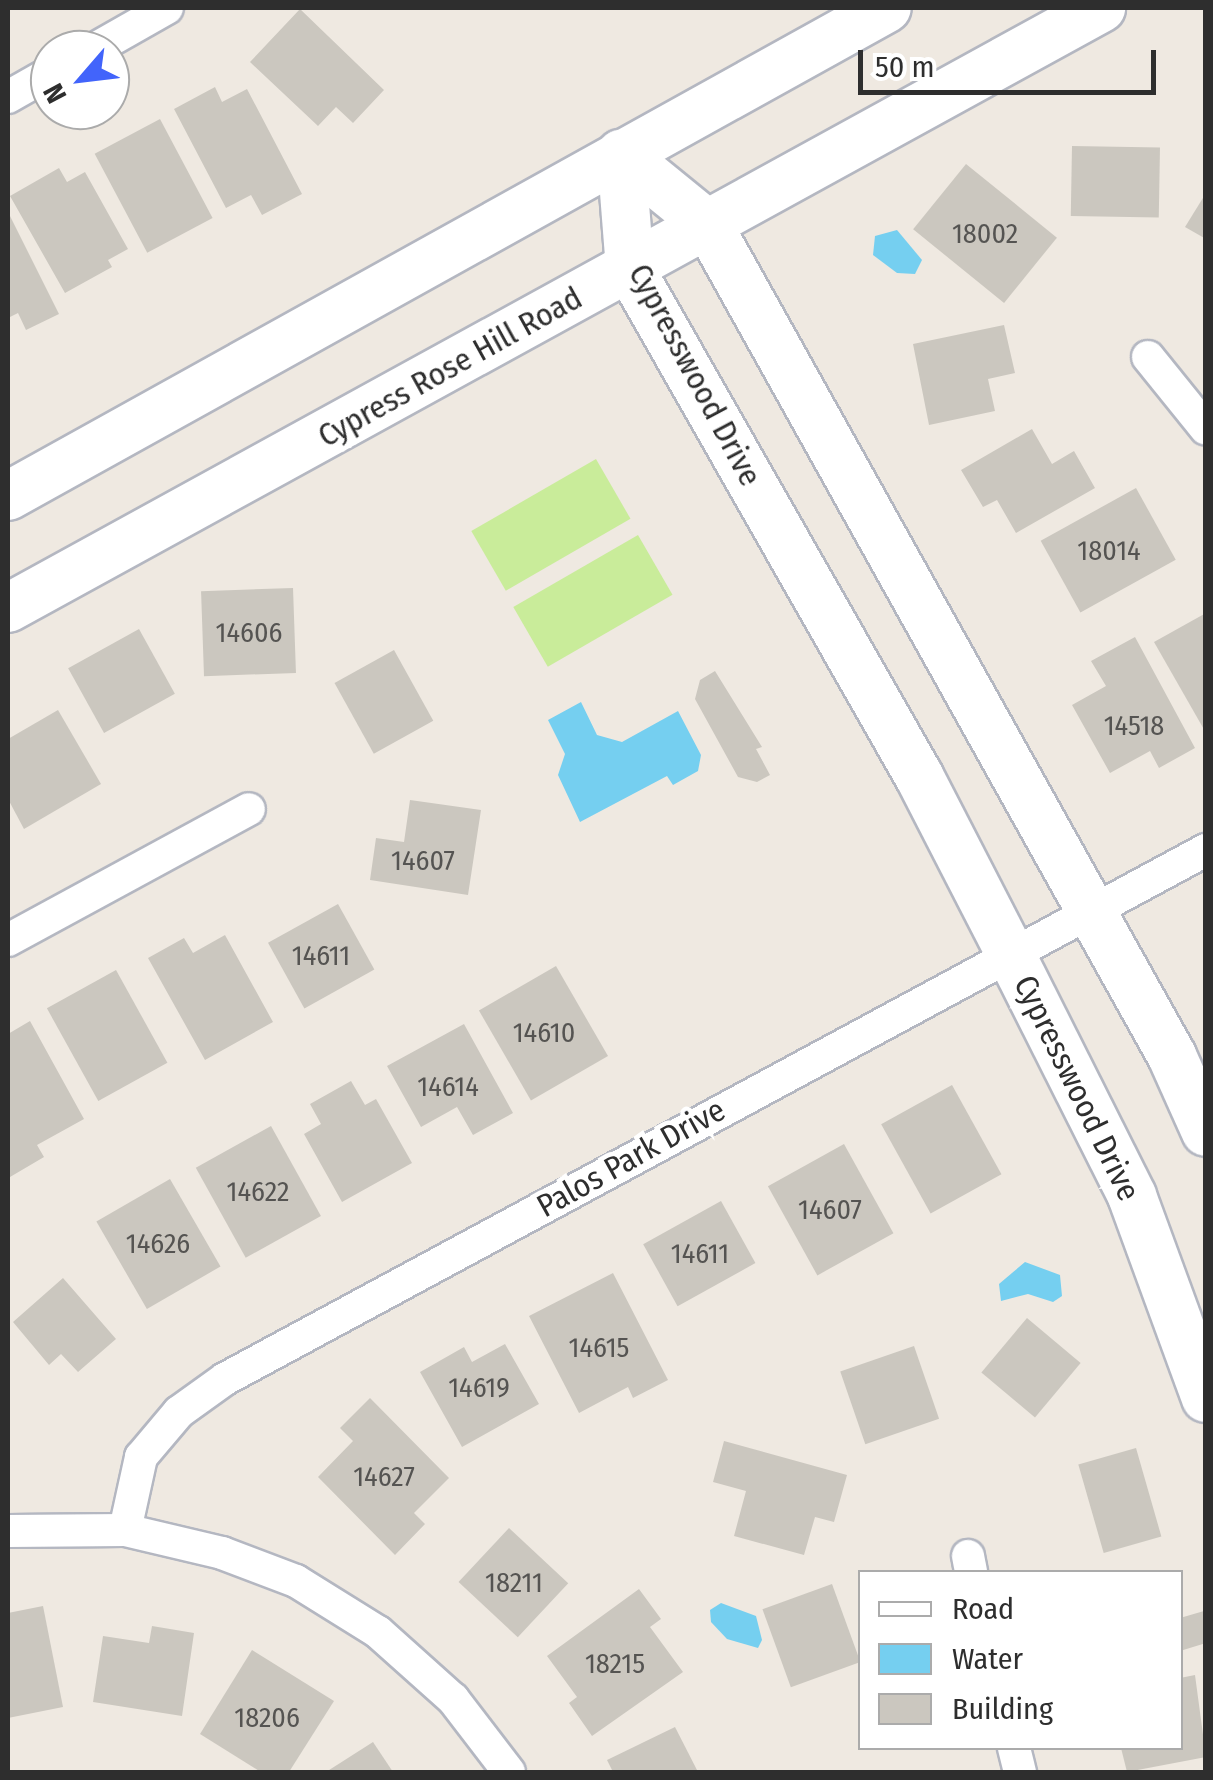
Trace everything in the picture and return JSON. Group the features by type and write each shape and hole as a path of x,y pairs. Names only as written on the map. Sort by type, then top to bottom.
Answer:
{"main road":[{"path":"8,496 887,8"},
{"name":"Cypress Rose Hill Road","path":"8,608 1101,8"},
{"path":"622,154 708,225 1172,1056 1206,1132"},
{"name":"Cypresswood Drive","path":"622,154 630,269 918,776 1009,951 1132,1196 1206,1398"}],"street":[{"path":"129,30 168,8"},
{"path":"8,97 30,85"},
{"path":"1148,357 1206,429"},
{"path":"8,940 248,809"},
{"name":"Palos Park Drive","path":"125,1530 142,1457 179,1412 225,1379 1009,951 1094,914 1206,850"},
{"path":"8,1531 125,1530 222,1553 296,1581 378,1632 454,1699 509,1772"}],"green space":[{"path":"596,459 630,519 506,591 471,531"},
{"path":"638,535 672,595 548,667 513,607"}],"water":[{"path":"897,230 922,260 915,274 897,273 873,255 875,236"},
{"path":"581,702 597,735 622,742 678,711 701,755 698,771 673,785 667,776 580,822 558,775 565,754 548,720"},
{"path":"1025,1262 1060,1275 1062,1296 1053,1302 1028,1294 1001,1301 999,1284"},
{"path":"721,1603 756,1616 762,1640 758,1648 727,1639 711,1622 710,1610"}],"building":[{"path":"300,9 384,90 353,123 336,107 318,126 250,62"},
{"path":"215,87 222,102 247,89 302,194 262,215 251,195 226,208 174,109"},
{"path":"160,119 213,218 147,253 95,154"},
{"path":"1072,146 1160,148 1159,218 1071,216"},
{"path":"966,164 1057,238 1004,303 913,229"},
{"path":"59,168 67,182 85,172 128,249 108,260 112,267 65,293 10,196"},
{"path":"1206,193 1206,239 1185,227"},
{"path":"8,212 59,314 26,330 18,313 8,318"},
{"path":"1004,325 1015,373 988,379 995,411 929,425 913,344"},
{"path":"1032,429 1052,464 1074,451 1095,488 1016,533 997,500 983,507 961,470"},
{"path":"1136,488 1176,560 1080,613 1041,541"},
{"path":"293,588 296,673 204,676 201,591"},
{"path":"1206,613 1206,733 1154,642"},
{"path":"139,629 175,694 104,733 68,668"},
{"path":"1135,637 1195,748 1159,768 1150,751 1110,773 1072,705 1106,686 1091,661"},
{"path":"394,650 433,721 374,754 335,683"},
{"path":"715,671 762,747 756,749 770,775 757,782 738,777 695,699 700,680"},
{"path":"58,710 101,784 24,829 8,799 8,739"},
{"path":"410,800 481,810 468,895 370,880 376,838 404,842"},
{"path":"338,904 374,970 304,1008 268,943"},
{"path":"225,935 273,1022 205,1060 148,958 184,938 193,953"},
{"path":"556,966 608,1056 531,1101 479,1010"},
{"path":"116,970 167,1063 98,1101 47,1008"},
{"path":"30,1021 84,1119 37,1145 44,1157 10,1177 8,1034"},
{"path":"464,1024 513,1113 473,1135 457,1107 421,1127 387,1066"},
{"path":"351,1081 365,1105 376,1099 412,1163 342,1202 304,1134 321,1124 310,1104"},
{"path":"952,1085 1001,1174 931,1213 881,1124"},
{"path":"271,1126 321,1216 246,1258 196,1168"},
{"path":"844,1144 893,1233 817,1275 768,1186"},
{"path":"170,1179 220,1266 147,1309 96,1222"},
{"path":"721,1201 755,1263 678,1306 643,1244"},
{"path":"613,1273 668,1380 633,1398 628,1387 579,1413 529,1316"},
{"path":"63,1278 116,1339 78,1372 61,1354 49,1365 13,1322"},
{"path":"1027,1318 1081,1363 1035,1417 981,1372"},
{"path":"505,1344 539,1404 462,1447 420,1372 464,1347 472,1362"},
{"path":"914,1346 939,1419 865,1444 840,1371"},
{"path":"370,1398 449,1478 414,1513 425,1524 395,1555 318,1477 353,1441 340,1428"},
{"path":"724,1441 847,1475 834,1522 815,1517 804,1555 734,1536 746,1491 713,1482"},
{"path":"1136,1448 1161,1536 1104,1553 1078,1465"},
{"path":"509,1528 568,1583 518,1637 459,1582"},
{"path":"832,1584 858,1663 791,1687 762,1609"},
{"path":"639,1589 661,1619 650,1627 683,1672 592,1736 569,1703 577,1697 547,1656"},
{"path":"43,1606 63,1707 8,1718 8,1613"},
{"path":"1204,1611 1206,1643 1183,1650 1183,1617"},
{"path":"152,1626 194,1633 182,1716 93,1702 103,1636 149,1643"},
{"path":"252,1650 334,1701 289,1772 261,1772 200,1734"},
{"path":"1195,1675 1206,1757 1127,1772 1122,1750 1183,1750 1183,1677"},
{"path":"675,1727 698,1772 613,1772 607,1760"},
{"path":"373,1742 393,1772 326,1772"}]}
